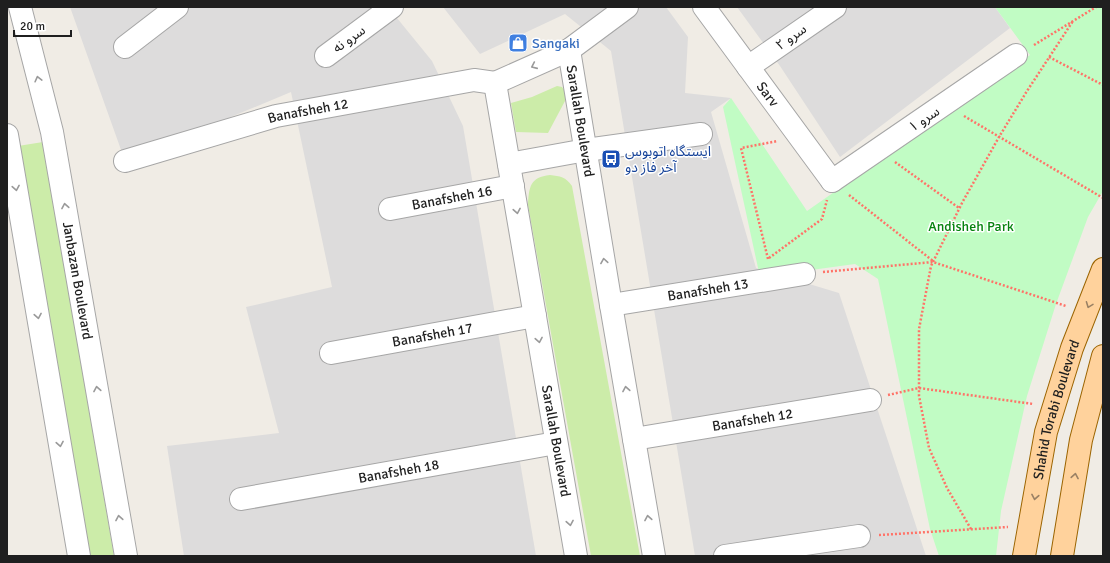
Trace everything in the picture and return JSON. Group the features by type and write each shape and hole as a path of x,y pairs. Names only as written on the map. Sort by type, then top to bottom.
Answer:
{"main road":[{"name":"Shahid Torabi Boulevard","path":"1024,556 1046,432 1072,348 1103,269"},
{"path":"1062,556 1081,440 1103,356"}],"street":[{"name":"Janbazan Boulevard","path":"20,7 52,132 126,556"},
{"path":"126,47 177,7"},
{"name":"سرو نه","path":"326,56 392,7"},
{"path":"570,50 627,7"},
{"name":"Sarv","path":"704,7 832,181"},
{"name":"سرو ۲","path":"748,67 834,7"},
{"name":"Sarallah Boulevard","path":"576,556 495,83 570,50 611,305 654,556"},
{"name":"سرو ۱","path":"832,181 1016,56"},
{"name":"Banafsheh 12","path":"125,161 276,116 474,80 495,83"},
{"path":"509,164 586,150 701,134"},
{"path":"7,135 79,556"},
{"name":"Banafsheh 16","path":"390,209 513,186"},
{"name":"Banafsheh 13","path":"611,305 804,274"},
{"name":"Banafsheh 17","path":"331,353 535,316"},
{"name":"Banafsheh 12","path":"634,439 870,400"},
{"name":"Banafsheh 18","path":"241,499 556,443"},
{"path":"725,556 859,536"}],"path":[{"path":"1016,56 1096,7"},
{"path":"971,529 947,488 929,448 919,396 919,329 931,266 959,208 999,137 1073,21"},
{"path":"1050,57 1103,85"},
{"path":"944,105 1103,198"},
{"path":"768,259 741,148 799,137"},
{"path":"878,150 959,208"},
{"path":"762,263 822,219 832,181 933,262 1086,312"},
{"path":"804,274 933,262"},
{"path":"870,400 919,388 1054,407"},
{"path":"859,536 1030,525"}],"shaded area":[{"path":"70,7 388,7 432,61 463,126 536,556 184,556 167,446 279,433 246,307 332,287 291,92 125,161"},
{"path":"443,7 666,7 688,37 685,93 731,98 711,112 756,268 839,293 926,556 695,556 611,51 565,14 480,54"},
{"path":"737,7 995,7 1010,28 840,157 780,66"}],"green space":[{"name":"Andisheh Park","path":"995,7 1103,7 1103,191 1088,217 1056,304 1027,396 1001,511 996,556 939,556 930,529 878,279 855,264 760,277 723,107 731,98 807,211 1030,55"},
{"path":"557,86 562,87 564,90 566,95 565,101 548,133 516,132 511,103 532,97"},
{"path":"43,142 114,556 88,556 18,146"},
{"path":"550,175 562,178 572,186 640,556 591,556 528,205 529,193 532,184 538,178"}],"place":[{"name":"Sangaki","path":"518,43"},
{"name":"ایستگاه اتوبوس آخر فاز دو","path":"611,159"}]}
